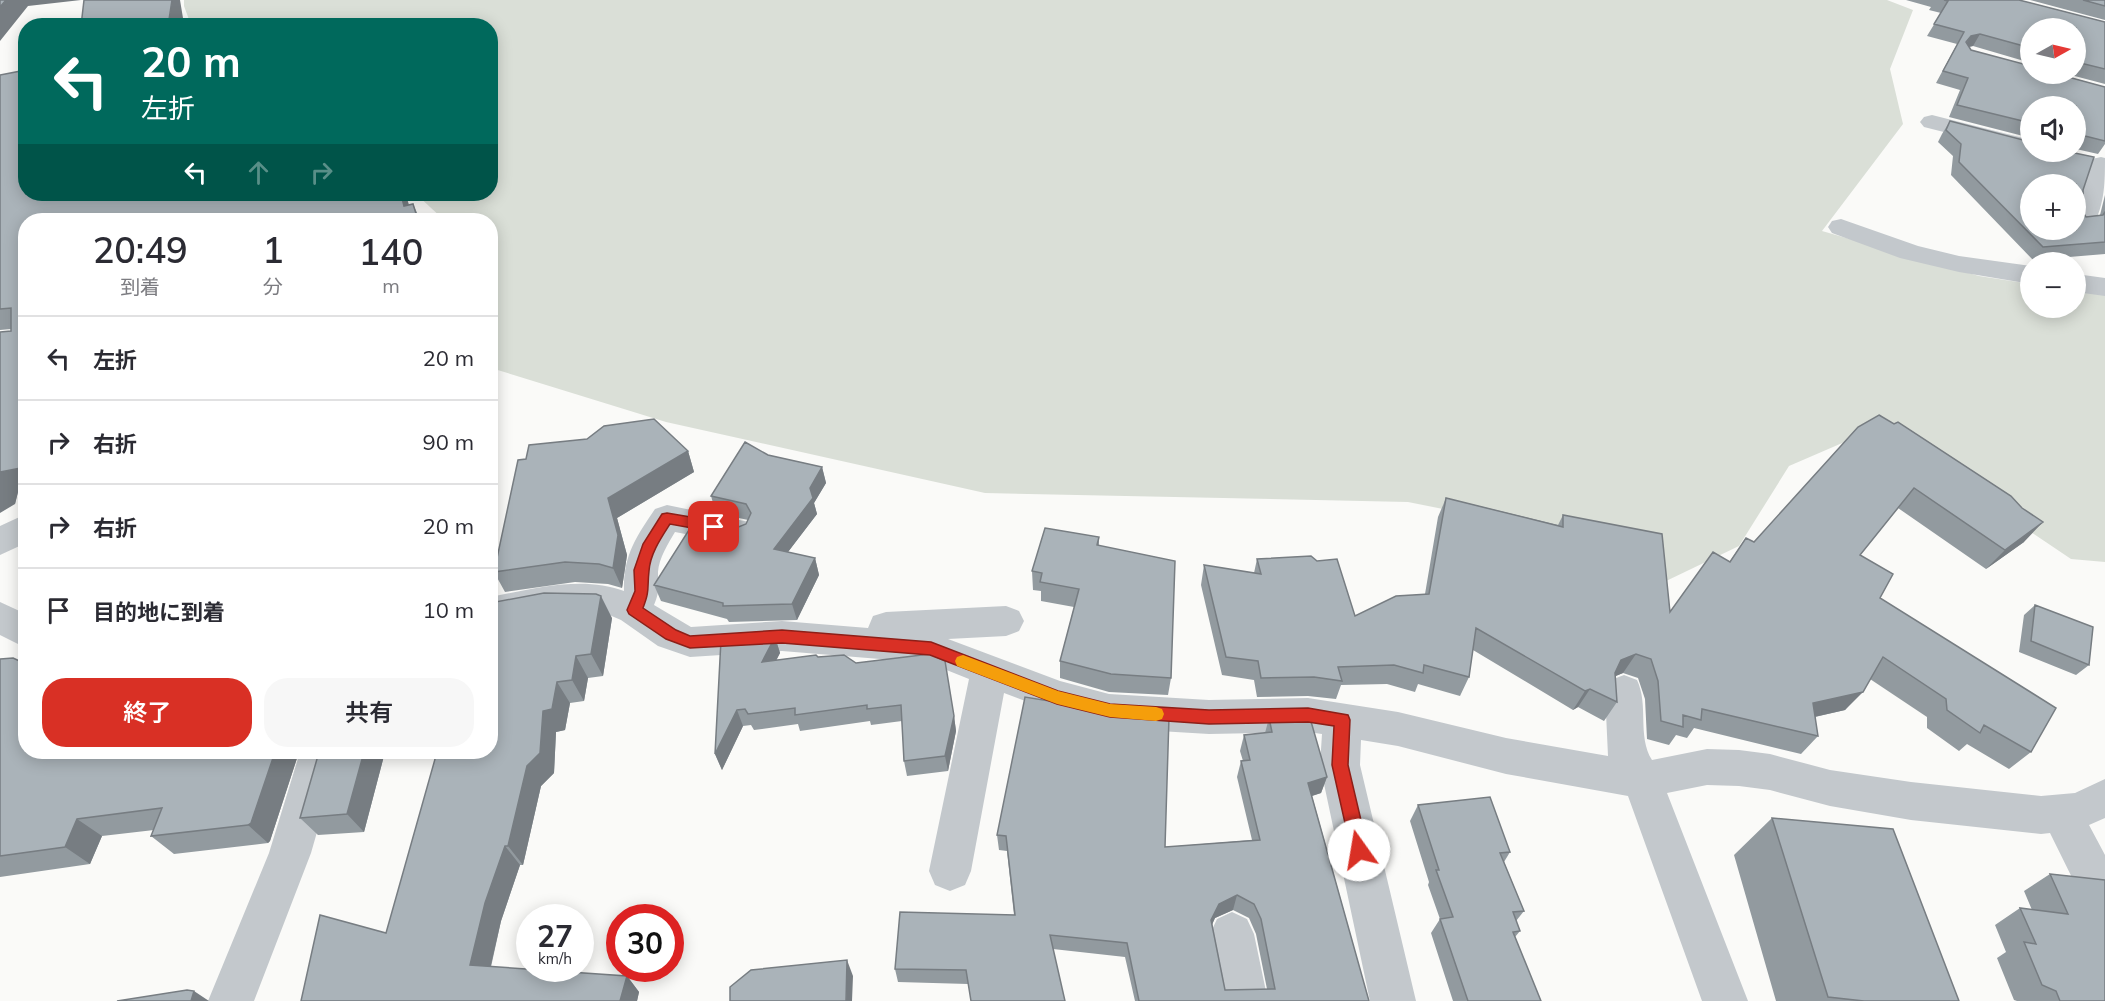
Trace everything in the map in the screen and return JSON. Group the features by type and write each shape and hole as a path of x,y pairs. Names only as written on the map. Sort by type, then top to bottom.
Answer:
{"street":[{"path":"1932,122 2020,144"},
{"path":"2086,210 2096,163"},
{"path":"1841,227 1910,252 1959,264 2020,273"},
{"path":"2086,284 2105,287"},
{"path":"634,610 642,591 641,570 650,544 667,518 737,531"},
{"path":"0,542 18,532"},
{"path":"498,610 556,599 609,600 634,610 671,635 690,642 782,636 931,648 1057,697 1110,711 1209,717 1308,715 1398,729 1506,756 1642,780 1707,767 1739,768 1770,772 1830,788 1911,801 2041,815 2078,811 2105,798"},
{"path":"0,617 18,628"},
{"path":"832,640 885,627 1006,621"},
{"path":"950,871 988,672"},
{"path":"1624,691 1626,753 1642,780 1725,1001"},
{"path":"1342,720 1340,765 1393,1001"},
{"path":"231,1001 290,853 318,759"},
{"path":"2062,814 2105,899"},
{"path":"1233,934 1245,1001"}],"shaded area":[{"path":"184,0 1887,0 1913,10 1890,69 1903,124 1822,231 1979,276 2020,282 2020,318 2086,318 2086,292 2105,295 2105,562 2071,559 1877,428 1789,466 1739,546 1664,582 1653,551 1408,502 985,493 666,422 498,370 498,213 436,213 424,201 498,201 498,18 188,18"}],"building":[{"path":"84,0 172,0 169,18 82,18"},
{"path":"1944,0 2019,0 2105,22 2105,69 2086,64 2086,18 2020,18 2020,45 1980,34 1971,36 1966,42 1971,50 2020,63 2020,84 2086,84 2086,82 2105,87 2105,141 2086,136 2086,96 2020,96 2020,120 1957,105 1968,78 1943,71 1964,32 1934,24 1948,1"},
{"path":"2083,0 2105,0 2105,6"},
{"path":"18,72 18,201 403,201 404,206 413,204 416,213 18,213 18,469 0,472 0,332 11,331 11,308 0,309 0,75"},
{"path":"1950,121 2020,139 2020,162 2086,162 2086,155 2094,157 2086,181 2086,174 2020,174 2020,224 1959,162 1961,144 1946,130"},
{"path":"2105,212 2105,242 2043,247 2036,240 2086,240 2086,217 2103,215"},
{"path":"1879,415 1894,424 1898,422 2011,496 2022,508 2043,522 2005,550 1914,488 1860,555 1893,574 1880,598 2056,708 2031,752 1984,725 1980,733 1947,710 1946,699 1883,657 1863,692 1813,703 1818,736 1702,709 1701,720 1683,715 1683,727 1661,721 1658,681 1651,659 1636,654 1621,660 1615,673 1617,702 1590,689 1585,691 1476,628 1469,677 1424,665 1423,673 1394,665 1338,667 1342,681 1314,677 1261,678 1258,661 1226,657 1204,565 1261,574 1257,559 1311,556 1317,561 1337,559 1355,616 1396,596 1429,594 1446,498 1563,527 1563,515 1662,534 1670,612 1713,552 1730,562 1746,538 1754,542 1858,427"},
{"path":"654,419 688,451 608,498 618,535 613,568 599,564 565,562 498,571 498,553 518,460 526,459 529,445 587,439 604,426"},
{"path":"745,442 768,455 822,467 810,488 813,498 774,549 815,558 792,604 723,606 723,603 654,585 694,522 731,530 746,524 751,513 746,504 711,496"},
{"path":"1045,528 1099,537 1097,545 1175,561 1171,678 1111,674 1060,661 1079,589 1040,582 1042,573 1032,571"},
{"path":"544,593 601,596 591,654 576,656 572,680 557,682 552,709 543,711 540,753 527,766 508,846 505,846 485,903 470,965 516,968 516,982 594,982 594,974 606,975 606,982 625,982 620,1001 301,1001 320,915 386,933 435,759 498,759 498,602"},
{"path":"2035,605 2093,627 2089,665 2031,641"},
{"path":"775,637 762,662 816,655 818,657 844,655 856,663 930,654 945,661 954,716 945,756 904,761 901,705 867,709 867,705 795,715 795,708 748,714 745,709 737,710 715,754 721,640"},
{"path":"13,658 18,660 18,759 273,759 251,823 151,836 162,808 77,819 65,847 0,856 0,659"},
{"path":"1051,696 1110,713 1169,717 1165,847 1260,840 1241,761 1250,760 1244,735 1272,732 1269,718 1310,718 1327,777 1308,783 1369,1001 1139,1001 1127,943 1050,935 1065,1001 971,1001 966,970 895,969 900,912 1015,915 1006,836 997,835 1025,697 1049,701","holes":["1237,895 1254,904 1261,919 1275,989 1225,990 1211,920 1219,904"]},
{"path":"317,759 362,759 347,814 300,818"},
{"path":"1490,797 1510,852 1500,853 1524,911 1513,912 1520,931 1513,932 1541,1001 1468,1001 1440,919 1453,917 1436,870 1439,870 1418,805"},
{"path":"1772,818 1893,829 1959,1001 1864,1001 1828,997"},
{"path":"2050,874 2105,880 2105,1001 2060,1001 2056,991 2042,985 2024,942 2036,944 2020,908 2068,914"},
{"path":"847,960 846,1001 730,1001 730,987 751,970"},
{"path":"187,990 194,991 191,1001 117,1001"}],"slow traffic":[{"path":"963,661 1057,697 1110,711 1156,714"}],"route":[{"path":"714,527 667,518 650,544 641,570 642,591 634,610 671,635 690,642 782,636 931,648 1057,697 1110,711 1209,717 1308,715 1342,720 1340,765 1359,850"}]}
